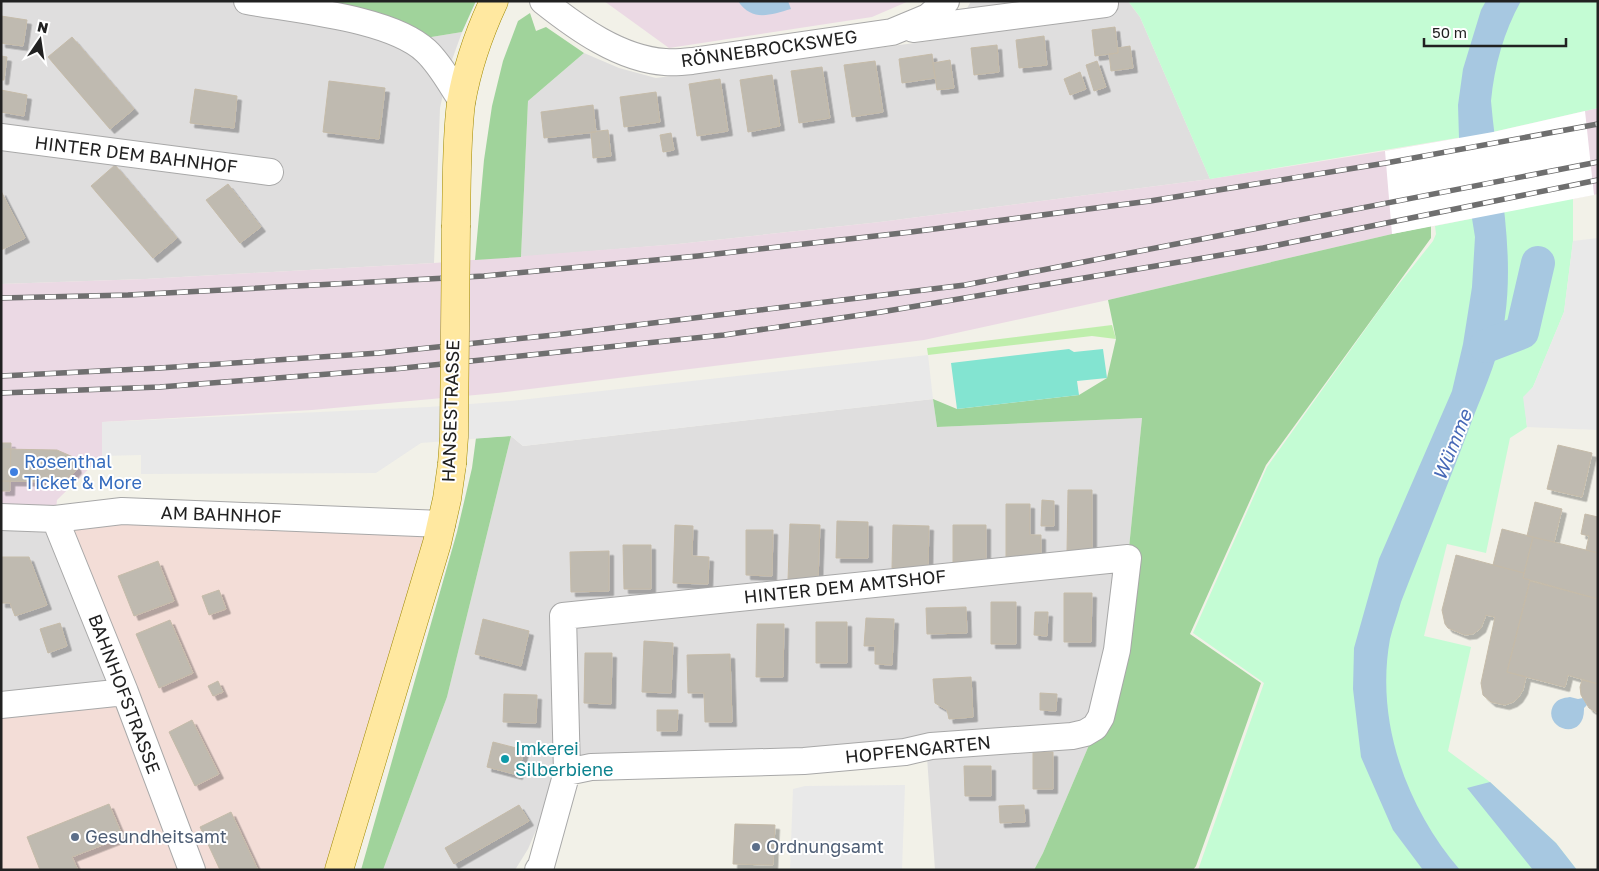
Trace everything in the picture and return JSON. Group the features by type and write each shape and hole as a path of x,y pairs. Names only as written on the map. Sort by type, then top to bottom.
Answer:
{"main road":[{"name":"HANSESTRASSE","path":"338,870 442,524 452,464 454,437 458,136 462,101 479,40 494,1"}],"street":[{"path":"247,1 370,23 413,40 438,65 462,101"},
{"name":"RÖNNEBROCKSWEG","path":"543,1 590,35 613,47 640,58 664,62 692,61 1105,4"},
{"name":"RÖNNEBROCKSWEG","path":"892,32 928,17 946,1"},
{"name":"HINTER DEM BAHNHOF","path":"1,137 270,172"},
{"name":"AM BAHNHOF","path":"1,517 55,518 122,510 442,524"},
{"name":"BAHNHOFSTRASSE","path":"55,518 192,870"},
{"name":"HINTER DEM AMTSHOF","path":"567,772 563,616 1128,558"},
{"name":"HOPFENGARTEN","path":"567,772 591,767 804,761 905,752 931,746 1072,736 1085,733 1095,727 1101,717 1117,650 1128,558"},
{"path":"1,706 124,692"},
{"path":"538,870 541,866 567,772"}],"shaded area":[{"path":"1,1 247,1 413,40 462,32 448,71 440,108 434,263 145,279 1,284"},
{"path":"604,1 909,1 872,17 669,48"},
{"path":"971,1 1128,1 1140,17 1210,179 880,222 678,244 521,257 528,101 584,53 619,68 656,78 951,38"},
{"path":"1598,108 1598,194 1392,234 1108,300 924,340 497,393 312,410 103,422 102,456 57,500 55,518 1,517 1,284 145,279 434,263 678,244 880,222 1210,179 1493,132"},
{"path":"1598,238 1598,430 1527,427 1523,397 1533,387 1564,312 1573,241"},
{"path":"1069,349 1074,352 1103,349 1107,378 1077,381 1079,395 957,409 951,363"},
{"path":"928,355 933,399 523,446 511,436 421,443 376,473 141,474 141,455 102,456 102,422 429,407 511,401"},
{"path":"933,399 937,427 1142,418 1128,558 1101,717 1034,870 935,870 926,743 589,758 543,814 528,849 515,870 383,870 447,697 511,436 523,446"},
{"path":"1,517 55,519 125,692 1,705"},
{"path":"55,519 442,524 339,870 1,870 1,705 124,692"},
{"path":"905,785 902,870 790,870 793,789 805,786"}],"green space":[{"path":"247,1 476,1 462,32 413,40"},
{"path":"1128,1 1598,1 1598,108 1493,132 1210,179 1140,17"},
{"path":"530,13 536,31 546,27 584,53 528,101 521,257 475,260 484,160 492,106 503,61 518,21"},
{"path":"1573,198 1573,241 1564,312 1533,387 1524,397 1527,427 1510,438 1486,553 1447,544 1424,636 1471,647 1448,751 1490,782 1556,843 1577,870 1198,870 1264,683 1193,633 1267,467 1387,299 1433,241 1436,234 1435,226"},
{"path":"1431,226 1431,238 1266,465 1190,634 1261,683 1196,866 1193,870 1034,870 1101,717 1128,558 1142,418 937,427 933,399 957,409 1079,395 1107,378 1116,339 1108,300"},
{"path":"1112,325 1116,339 1092,336 928,355 927,348"},
{"path":"511,436 447,697 383,870 361,870 457,532 472,468 476,438"}],"water":[{"path":"738,1 788,1 791,9 769,15 755,14 743,8"},
{"name":"Wümme","path":"1486,1 1521,1 1501,50 1491,101 1507,236 1508,290 1505,317 1500,343 1492,368 1401,602 1390,639 1386,670 1391,732 1399,762 1410,791 1424,819 1460,870 1423,870 1393,830 1361,757 1353,689 1354,648 1379,559 1452,391 1463,344 1472,287 1475,237 1459,138 1458,105 1463,69 1481,10"},
{"path":"1570,697 1583,698 1587,705 1584,708 1583,719 1578,726 1572,729 1565,729 1553,721 1551,714 1556,702"},
{"path":"1490,782 1556,843 1577,870 1533,870 1467,788"}],"pier":[{"path":"1585,111 1594,195 1392,234 1385,151 1493,132"}],"building":[{"path":"1,16 27,20 23,46 1,43"},
{"path":"1115,27 1118,53 1095,56 1092,30"},
{"path":"1044,36 1047,65 1019,68 1016,40"},
{"path":"72,37 134,109 110,129 48,57"},
{"path":"997,45 999,72 974,75 971,48"},
{"path":"1130,46 1133,68 1111,71 1109,54 1118,53 1118,48"},
{"path":"932,54 935,78 902,83 899,59"},
{"path":"1,56 7,57 4,80 1,80"},
{"path":"950,60 954,88 937,90 933,63"},
{"path":"875,61 883,112 852,117 844,65"},
{"path":"1097,61 1106,87 1094,91 1086,65"},
{"path":"822,67 830,118 799,123 791,71"},
{"path":"1080,72 1086,89 1070,95 1064,79"},
{"path":"772,75 780,126 748,132 740,80"},
{"path":"720,79 728,131 697,136 689,84"},
{"path":"329,81 385,88 379,139 323,132"},
{"path":"195,89 237,96 234,128 190,123"},
{"path":"1,90 27,95 24,116 1,112"},
{"path":"656,92 660,122 624,127 620,97"},
{"path":"593,105 596,132 544,138 541,112"},
{"path":"608,130 611,156 593,158 591,132"},
{"path":"671,133 674,150 663,152 660,135"},
{"path":"115,165 177,238 153,258 91,186"},
{"path":"228,184 261,227 240,243 206,200"},
{"path":"1,191 25,238 1,250"},
{"path":"1,443 11,443 10,491 1,491"},
{"path":"1558,445 1592,453 1582,497 1547,489"},
{"path":"1,449 57,450 73,457 77,469 73,474 60,482 1,481"},
{"path":"1068,490 1092,490 1092,552 1067,552"},
{"path":"1042,500 1054,501 1054,526 1041,526"},
{"path":"1535,502 1562,509 1554,542 1527,536"},
{"path":"1006,504 1030,504 1030,535 1041,535 1041,558 1006,558"},
{"path":"1585,514 1598,517 1598,553 1586,550 1589,536 1581,534"},
{"path":"837,521 868,522 868,558 836,558"},
{"path":"790,524 820,525 818,581 788,580"},
{"path":"675,525 693,526 692,556 709,557 708,584 673,583"},
{"path":"893,525 929,526 928,569 892,568"},
{"path":"953,525 986,525 986,562 953,562"},
{"path":"1502,529 1533,537 1524,573 1493,565"},
{"path":"746,530 773,530 772,576 746,575"},
{"path":"1533,537 1598,553 1598,599 1523,578"},
{"path":"623,545 651,545 651,589 624,589"},
{"path":"609,551 609,591 571,592 570,552"},
{"path":"1456,555 1524,573 1523,578 1530,580 1507,672 1526,677 1523,690 1518,698 1505,705 1491,702 1483,695 1481,683 1495,617 1486,615 1481,628 1473,634 1465,635 1448,628 1445,624 1442,610"},
{"path":"1,557 29,557 47,605 15,616 10,603 1,603"},
{"path":"158,561 174,601 134,616 118,576"},
{"path":"1530,581 1598,599 1598,684 1568,675 1565,687 1507,672"},
{"path":"219,590 226,609 209,615 202,596"},
{"path":"1064,593 1092,593 1091,642 1064,642"},
{"path":"991,602 1016,602 1016,644 991,644"},
{"path":"966,607 967,633 927,634 926,608"},
{"path":"1035,612 1048,612 1047,636 1034,635"},
{"path":"866,618 894,619 892,665 875,664 875,646 864,646"},
{"path":"483,619 529,631 521,666 475,654"},
{"path":"170,620 193,673 159,688 136,634"},
{"path":"816,622 847,622 847,663 816,663"},
{"path":"60,623 67,646 48,653 40,629"},
{"path":"757,624 784,624 783,677 756,677"},
{"path":"644,641 673,643 671,693 642,692"},
{"path":"585,653 612,653 611,704 584,703"},
{"path":"730,654 732,722 705,722 704,693 688,693 687,655"},
{"path":"971,677 973,717 949,719 947,710 935,703 933,679"},
{"path":"1582,680 1598,684 1598,713 1589,708 1581,695 1580,687"},
{"path":"218,681 223,692 213,696 208,686"},
{"path":"1040,693 1057,694 1056,711 1040,710"},
{"path":"504,694 537,695 536,723 503,722"},
{"path":"657,710 678,710 677,731 657,731"},
{"path":"192,720 219,774 195,786 169,732"},
{"name":"Imkerei Silberbiene","path":"493,742 524,750 518,775 487,767"},
{"path":"1033,752 1053,752 1053,789 1033,789"},
{"path":"964,766 991,766 991,796 965,796"},
{"name":"Gesundheitsamt","path":"109,804 123,837 72,857 78,870 40,870 27,837"},
{"path":"519,805 529,821 454,864 445,848"},
{"path":"1024,805 1025,822 1000,823 999,806"},
{"path":"231,812 258,870 220,870 200,827"},
{"path":"735,824 775,825 773,865 733,864"}],"waterway":[{"path":"1486,346 1522,332 1538,263"}],"railway":[{"path":"1,298 128,295 484,276 698,256 911,232 1150,201 1386,163 1598,124"},
{"path":"1,376 160,368 379,353 554,335 965,285 1598,162"},
{"path":"1,393 160,387 394,369 724,335 881,312 1263,248 1598,180"}],"place":[{"name":"Rosenthal Ticket & More","path":"14,472"},
{"name":"Imkerei Silberbiene","path":"505,759"},
{"name":"Gesundheitsamt","path":"75,837"},
{"name":"Ordnungsamt","path":"756,847"}]}
